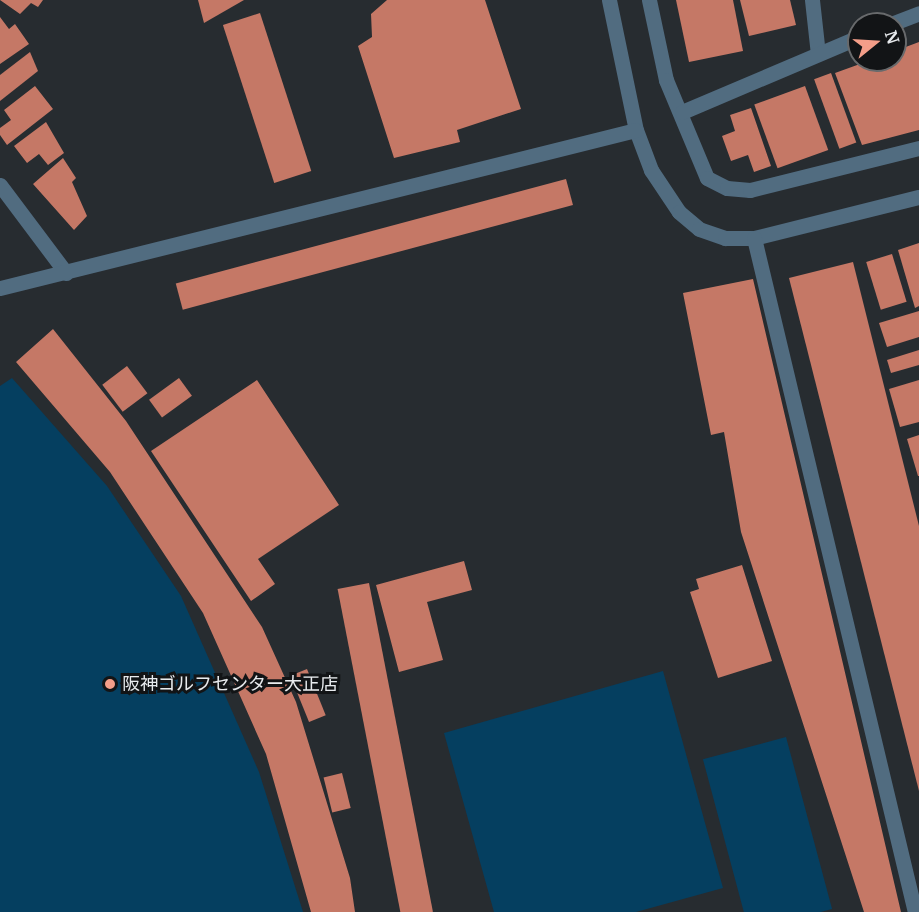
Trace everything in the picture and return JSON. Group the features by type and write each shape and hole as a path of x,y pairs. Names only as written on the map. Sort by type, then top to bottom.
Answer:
{"street":[{"path":"609,0 636,130 651,170 679,212 699,229 725,237 753,238 919,197"},
{"path":"649,0 666,80 682,112 707,178 727,188 750,190 919,148"},
{"path":"812,0 818,54"},
{"path":"682,112 847,42"},
{"path":"0,288 636,130"},
{"path":"0,185 66,273"},
{"path":"753,238 915,912"}],"shaded area":[{"name":"阪神ゴルフセンター大正店","path":"12,378 107,486 181,596 259,772 303,912 0,912 0,386"},
{"path":"663,671 723,888 636,912 494,912 444,733"},
{"path":"786,737 832,909 821,912 744,912 703,759"}],"building":[{"path":"0,0 43,0 38,7 31,3 20,14"},
{"path":"198,0 244,0 204,23"},
{"path":"387,0 485,0 521,109 457,130 460,142 394,158 358,46 372,37 371,14"},
{"path":"676,0 733,0 743,51 689,62"},
{"path":"740,0 790,0 796,25 749,36"},
{"path":"260,13 311,171 274,183 223,25"},
{"path":"0,17 9,29 15,24 29,44 0,64"},
{"path":"919,42 919,130 862,145 835,73 847,69 847,72 907,72 907,46"},
{"path":"30,52 38,71 0,101 0,75"},
{"path":"831,73 856,143 839,149 814,79"},
{"path":"35,86 53,109 7,145 0,135 0,128 11,120 4,110"},
{"path":"805,86 828,150 778,168 754,104"},
{"path":"751,108 771,166 754,172 748,155 731,161 722,136 735,131 730,115"},
{"path":"46,122 64,153 48,165 39,154 27,163 14,146"},
{"path":"63,158 76,178 72,182 87,216 74,230 33,184"},
{"path":"566,179 573,205 183,310 176,284"},
{"path":"919,243 919,306 915,308 898,250"},
{"path":"892,254 907,302 881,310 866,262"},
{"path":"853,262 919,526 919,791 789,278"},
{"path":"753,279 901,912 864,912 741,532 724,432 711,435 683,293"},
{"path":"919,311 919,337 887,347 879,323"},
{"path":"53,329 126,421 262,627 296,702 350,878 355,912 311,912 266,754 203,613 110,472 16,362"},
{"path":"919,350 919,365 891,373 887,360"},
{"path":"127,366 147,393 123,412 102,385"},
{"path":"179,378 192,396 162,418 149,400"},
{"path":"257,380 339,505 258,559 275,584 251,601 151,451"},
{"path":"919,380 919,422 900,427 889,389"},
{"path":"919,435 919,476 918,476 907,439"},
{"path":"464,561 472,590 427,602 443,660 399,672 376,585"},
{"path":"742,565 772,661 718,678 690,592 699,589 696,579"},
{"path":"369,583 433,912 400,912 338,589"},
{"path":"307,669 326,715 309,722 290,676"},
{"path":"342,773 351,808 332,813 324,778"}],"place":[{"name":"阪神ゴルフセンター大正店","path":"110,684"}]}
